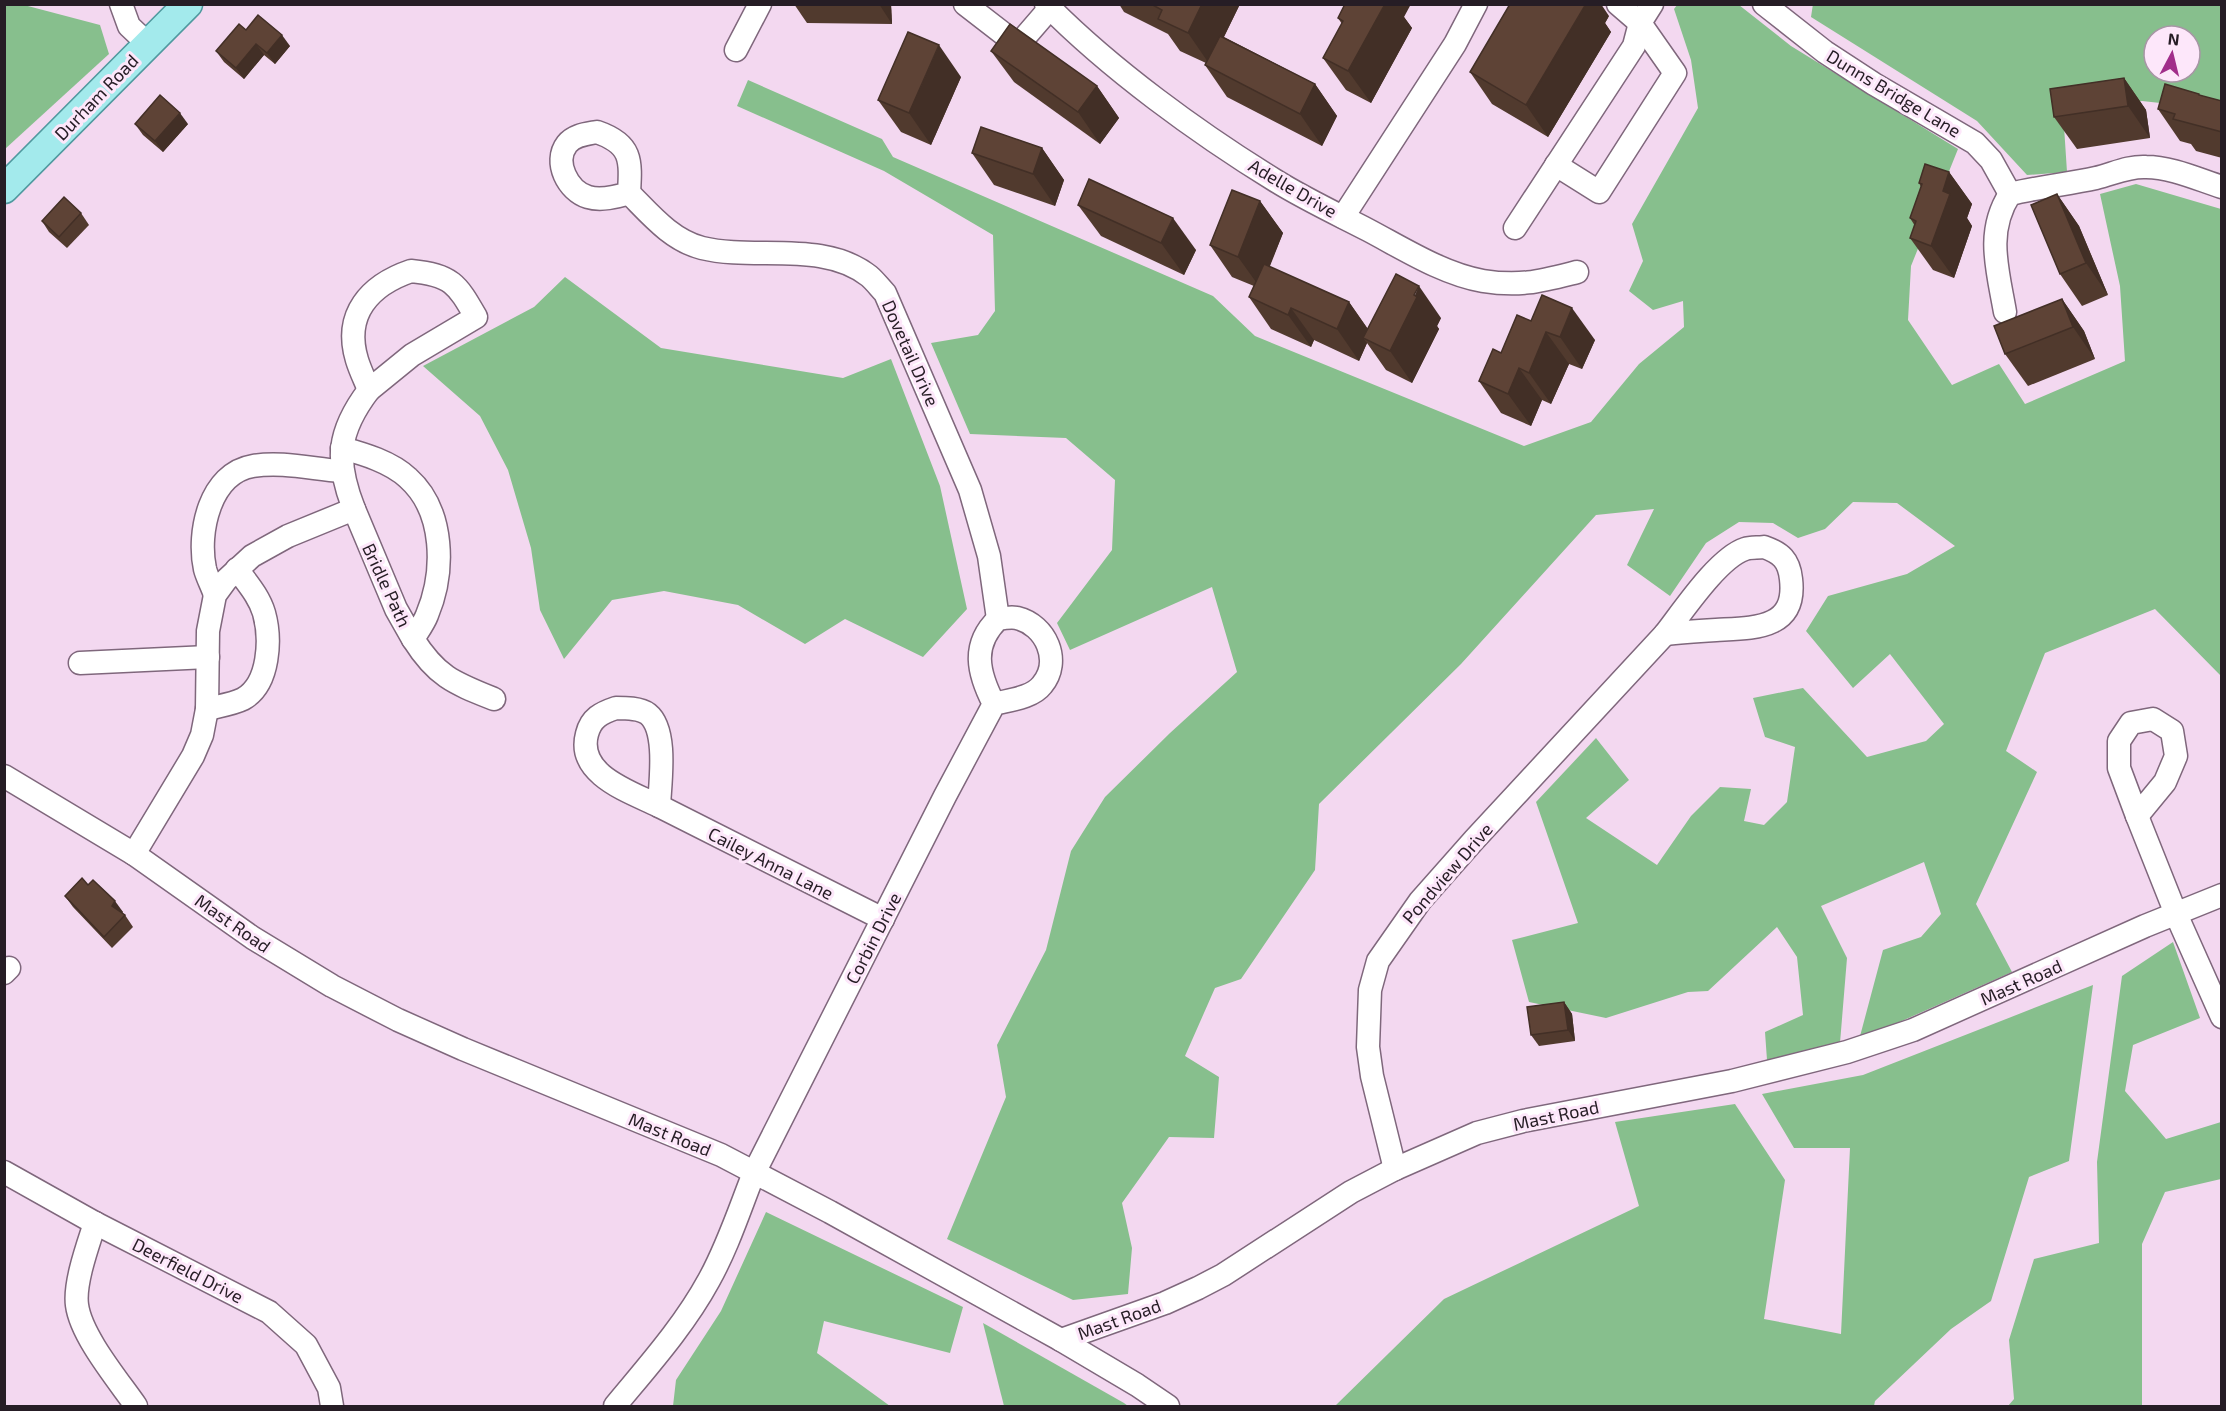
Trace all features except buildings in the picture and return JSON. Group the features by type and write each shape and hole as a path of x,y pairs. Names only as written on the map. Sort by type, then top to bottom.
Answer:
{"main road":[{"name":"Durham Road","path":"4,189 188,4"}],"street":[{"path":"121,4 129,26 148,44"},
{"path":"736,50 760,4"},
{"path":"965,4 1018,45 1048,6"},
{"path":"1343,217 1455,44 1476,4"},
{"path":"1556,165 1599,192 1675,73 1640,23 1618,4"},
{"path":"1515,228 1634,46 1640,23 1652,4"},
{"name":"Dunns Bridge Lane","path":"1764,4 1835,59 1975,143 1991,160 2010,194"},
{"name":"Adelle Drive","path":"1048,6 1123,73 1198,130 1276,181 1413,255 1447,270 1481,281 1529,284 1577,272"},
{"path":"2006,312 1995,259 1995,238 2001,208 2010,194 2097,177 2130,168 2147,167 2166,170 2222,187"},
{"name":"Dovetail Drive","path":"629,193 665,229 701,248 821,257 846,264 868,276 885,293 970,490 981,521 989,556 998,619"},
{"path":"342,448 355,409 369,390 412,355 476,317 460,289 446,279 429,273 411,272 393,277 372,292 361,306 355,321 354,339 356,359 369,390"},
{"name":"Bridle Path","path":"342,448 389,465 408,478 423,496 432,517 438,540 439,566 427,616 413,639 396,609 354,509 341,471 342,448"},
{"path":"215,595 205,568 204,544 208,511 215,492 225,480 238,471 253,466 273,465 341,471"},
{"path":"134,854 193,756 202,735 207,710 211,611 215,595 237,569 269,545 354,509"},
{"name":"Pondview Drive","path":"1395,1168 1372,1076 1368,1047 1370,990 1378,961 1420,901 1665,634 1715,571 1730,557 1745,549 1764,547 1779,552 1788,565 1792,596 1785,613 1774,622 1754,628 1665,634"},
{"path":"207,710 244,698 257,685 264,669 268,640 264,613 255,594 237,569"},
{"path":"1016,617 1033,625 1046,639 1051,653 1048,671 1041,686 1025,696 994,704 982,681 980,658 982,642 987,629 998,619 1016,617"},
{"path":"413,639 433,668 446,678 494,699"},
{"path":"80,663 208,657"},
{"name":"Corbin Drive","path":"615,1407 665,1346 710,1279 754,1173 994,704"},
{"name":"Mast Road","path":"4,776 134,854 270,949 332,986 463,1049 721,1155 830,1212 1061,1340 1165,1303 1223,1275 1326,1207 1395,1168 1478,1133 1523,1121 1732,1081 1846,1052 1913,1030 2222,896"},
{"name":"Cailey Anna Lane","path":"659,806 883,919"},
{"path":"2137,816 2176,914 2222,1017"},
{"name":"Deerfield Drive","path":"4,1172 95,1223 269,1312 306,1345 329,1388 332,1407"},
{"path":"95,1223 81,1266 77,1305 86,1332 136,1407"},
{"path":"1061,1340 1137,1385 1168,1407"}],"green space":[{"path":"5,4 24,5 100,25 109,54 5,149"},
{"path":"1813,4 2221,5 2221,118 2188,106 2142,101 2063,111 2067,172 2027,175 1977,121 1811,17"},
{"path":"1677,5 1739,5 1791,46 1958,149 1911,266 1908,320 1952,385 1999,364 2025,404 2125,361 2120,286 2100,194 2136,184 2221,209 2221,676 2155,609 2045,653 2006,751 2037,772 1976,904 2012,972 1859,1040 1883,950 1921,937 1941,914 1924,862 1821,906 1847,958 1840,1043 1767,1060 1765,1032 1803,1015 1797,957 1777,927 1708,991 1688,992 1606,1018 1529,1002 1512,940 1578,923 1536,802 1596,738 1629,780 1586,818 1657,865 1691,816 1720,787 1751,789 1744,821 1764,825 1787,802 1795,747 1765,737 1753,698 1803,688 1867,757 1926,741 1944,724 1890,654 1853,688 1806,631 1828,596 1907,574 1955,546 1897,503 1853,502 1825,529 1798,538 1773,523 1739,522 1706,543 1670,596 1627,565 1654,509 1596,515 1461,664 1319,804 1315,870 1241,979 1215,988 1185,1056 1219,1077 1214,1138 1169,1137 1122,1203 1132,1248 1128,1294 1073,1300 947,1239 1006,1097 997,1045 1046,950 1071,851 1105,797 1237,672 1212,587 1070,650 1057,623 1112,550 1115,480 1066,438 970,434 931,343 978,335 995,311 993,235 884,171 737,106 748,80 882,139 893,157 1213,296 1255,336 1524,446 1591,422 1639,364 1684,327 1683,301 1653,310 1629,291 1643,261 1632,224 1698,108 1691,60 1674,9"},
{"path":"565,277 661,348 843,378 891,359 940,486 967,609 923,657 845,619 805,644 738,605 664,591 612,600 564,659 540,610 531,548 508,470 480,416 423,366 534,307"},
{"path":"2173,942 2200,1018 2133,1045 2125,1091 2166,1139 2221,1122 2221,1179 2165,1192 2142,1244 2142,1406 2008,1406 2014,1399 2009,1340 2034,1259 2099,1243 2097,1162 2122,976"},
{"path":"2093,985 2069,1161 2029,1177 1991,1301 1951,1329 1875,1401 1874,1406 1335,1406 1444,1299 1639,1206 1615,1122 1735,1104 1785,1180 1764,1319 1841,1334 1850,1148 1794,1148 1762,1094 1863,1075"},
{"path":"766,1212 963,1307 950,1353 824,1321 817,1353 890,1406 673,1406 676,1380 721,1311"},
{"path":"983,1323 1124,1403 1128,1406 1004,1406"}]}
